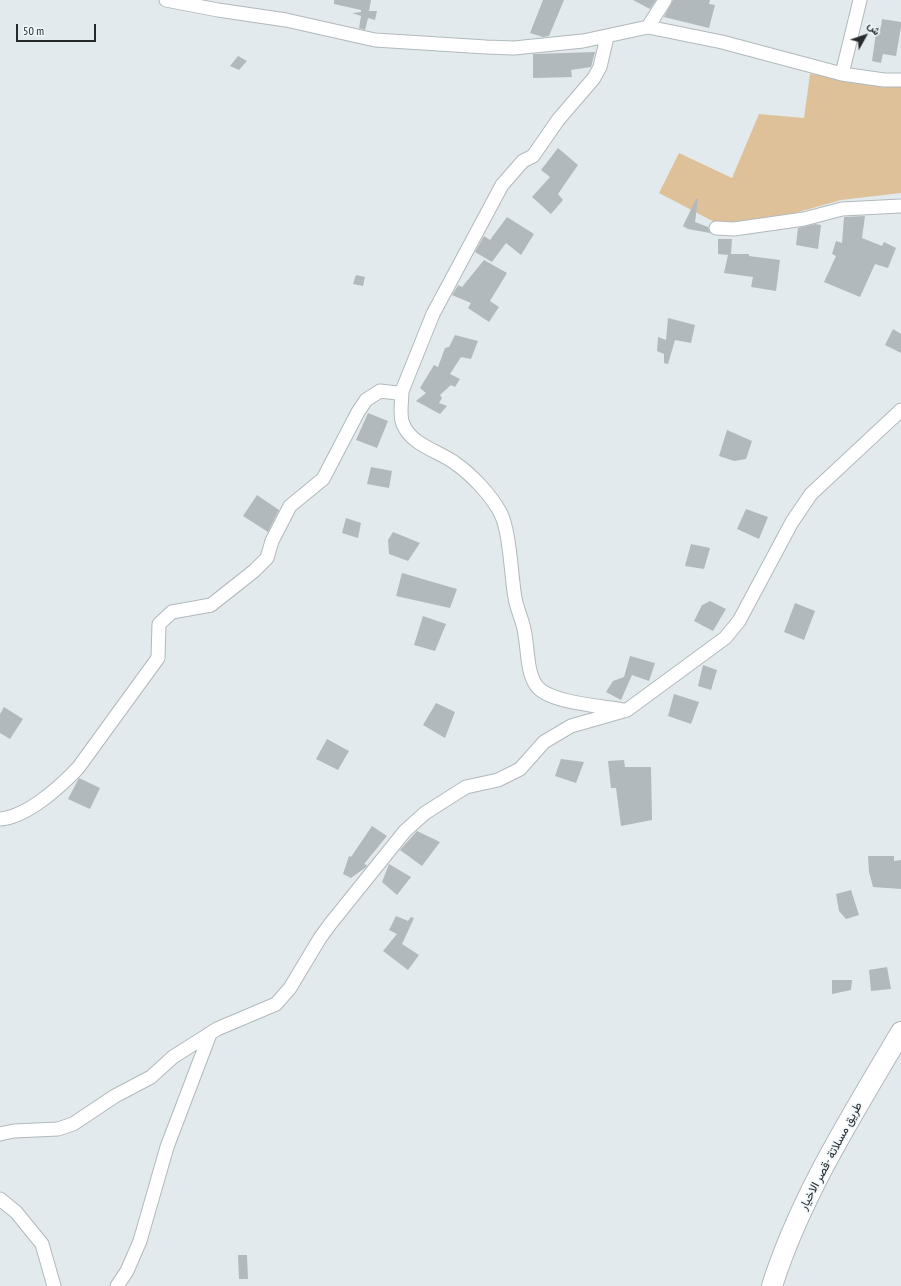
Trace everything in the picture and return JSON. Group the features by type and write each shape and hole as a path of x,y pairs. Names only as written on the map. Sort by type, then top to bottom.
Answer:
{"main road":[{"name":"طريق مسلاتة -قصر الاخيار","path":"772,1286 790,1236 809,1196 843,1131 901,1032"}],"street":[{"path":"166,0 218,10 286,20 375,40 514,48 607,37 648,27 722,42 842,74 884,80 901,80"},
{"path":"648,27 665,0"},
{"path":"842,74 860,0"},
{"path":"607,37 600,67 594,78 558,120 533,156 523,161 502,185 433,314 402,391 401,416 407,432 418,442 457,464 480,486 500,512 505,524 515,596 525,632 530,665 535,685 542,693 554,698 627,710"},
{"path":"716,228 734,229 804,220 842,209 901,206"},
{"path":"0,819 10,818 26,811 70,777 99,740 158,658 159,624 172,612 211,605 254,571 267,558 272,541 290,506 323,479 358,412 366,400 380,391 396,394 402,391"},
{"path":"0,1134 14,1131 58,1129 73,1124 115,1096 151,1077 173,1057 217,1029 276,1004 281,999 328,928 406,831 425,813 466,787 498,780 520,769 544,742 571,726 627,710 725,638 739,621 792,522 811,494 901,410"},
{"path":"117,1286 127,1271 140,1241 167,1147 210,1034"},
{"path":"0,1199 16,1212 42,1244 54,1286"}],"shaded area":[{"path":"810,74 901,83 901,193 841,200 777,218 722,226 659,193 679,153 732,178 759,114 804,118"}],"building":[{"path":"334,0 371,0 369,11 377,11 375,20 368,18 365,30 359,28 361,16 352,13 361,12 361,10 334,4"},
{"path":"543,0 564,0 549,36 543,37 530,33"},
{"path":"633,0 656,0 650,9"},
{"path":"673,0 710,0 709,4 715,5 709,28 664,17"},
{"path":"882,19 901,22 901,27 896,56 883,54 881,63 872,61 877,26 881,27"},
{"path":"595,52 591,67 571,70 572,77 533,78 533,54"},
{"path":"238,56 247,61 239,70 230,66"},
{"path":"558,148 578,165 558,194 563,200 551,214 532,197 550,177 541,170"},
{"path":"696,199 698,199 695,222 708,227 710,233 688,229 683,226"},
{"path":"865,216 862,238 882,246 884,242 896,248 888,268 875,264 860,297 824,282 836,256 832,254 836,241 842,243 844,217"},
{"path":"507,217 534,234 521,255 506,243 492,262 475,252 484,236 490,240"},
{"path":"815,224 821,225 818,249 796,245 798,228"},
{"path":"718,239 732,239 731,254 749,254 749,256 780,260 776,291 751,287 753,277 724,273 728,255 718,254"},
{"path":"484,260 507,273 490,301 499,307 489,322 468,308 471,303 452,295 458,285 462,287"},
{"path":"356,275 365,277 363,286 353,284"},
{"path":"668,318 695,325 691,343 675,340 668,364 664,363 664,354 657,351 658,337 666,340"},
{"path":"893,329 901,334 901,353 885,345"},
{"path":"455,335 478,341 471,359 461,357 450,374 460,379 455,387 451,385 440,395 442,398 439,403 447,406 440,414 416,401 426,393 420,388 434,365 438,367 445,348 449,347"},
{"path":"368,413 388,421 377,448 356,440"},
{"path":"727,430 752,441 746,459 734,461 719,456"},
{"path":"371,467 392,471 389,488 367,484"},
{"path":"257,495 279,510 268,532 243,516"},
{"path":"746,509 768,517 759,539 737,529"},
{"path":"346,518 361,523 358,538 342,533"},
{"path":"393,532 420,543 408,561 389,554 388,540"},
{"path":"691,544 710,548 704,569 685,566"},
{"path":"402,573 457,589 450,608 396,596"},
{"path":"710,601 726,609 713,631 694,621 702,605"},
{"path":"795,603 815,611 804,640 784,632"},
{"path":"423,616 446,624 435,651 414,645"},
{"path":"630,656 655,663 649,681 632,675 621,700 606,692 613,681 624,677"},
{"path":"703,665 717,670 711,690 698,686"},
{"path":"674,694 699,702 691,724 668,716"},
{"path":"436,703 455,712 445,738 423,725"},
{"path":"4,707 23,719 10,739 0,733 0,714"},
{"path":"327,739 349,751 338,770 316,759"},
{"path":"561,759 584,762 576,783 555,776"},
{"path":"624,760 625,767 651,767 652,820 621,826 616,788 611,788 608,761"},
{"path":"79,778 100,788 90,809 68,799"},
{"path":"372,826 387,836 364,864 367,865 366,867 351,878 343,874 349,856 351,857"},
{"path":"417,831 440,842 422,866 400,850"},
{"path":"868,856 894,856 894,861 901,860 901,889 873,887 869,872"},
{"path":"389,864 411,877 397,895 382,882"},
{"path":"851,890 859,915 846,919 839,911 836,894"},
{"path":"396,916 408,921 411,917 414,918 402,944 419,955 408,970 383,951 397,934 389,930"},
{"path":"887,967 891,989 871,991 869,970"},
{"path":"832,980 852,980 851,990 832,994"},
{"path":"238,1255 247,1255 248,1279 239,1279"}]}
